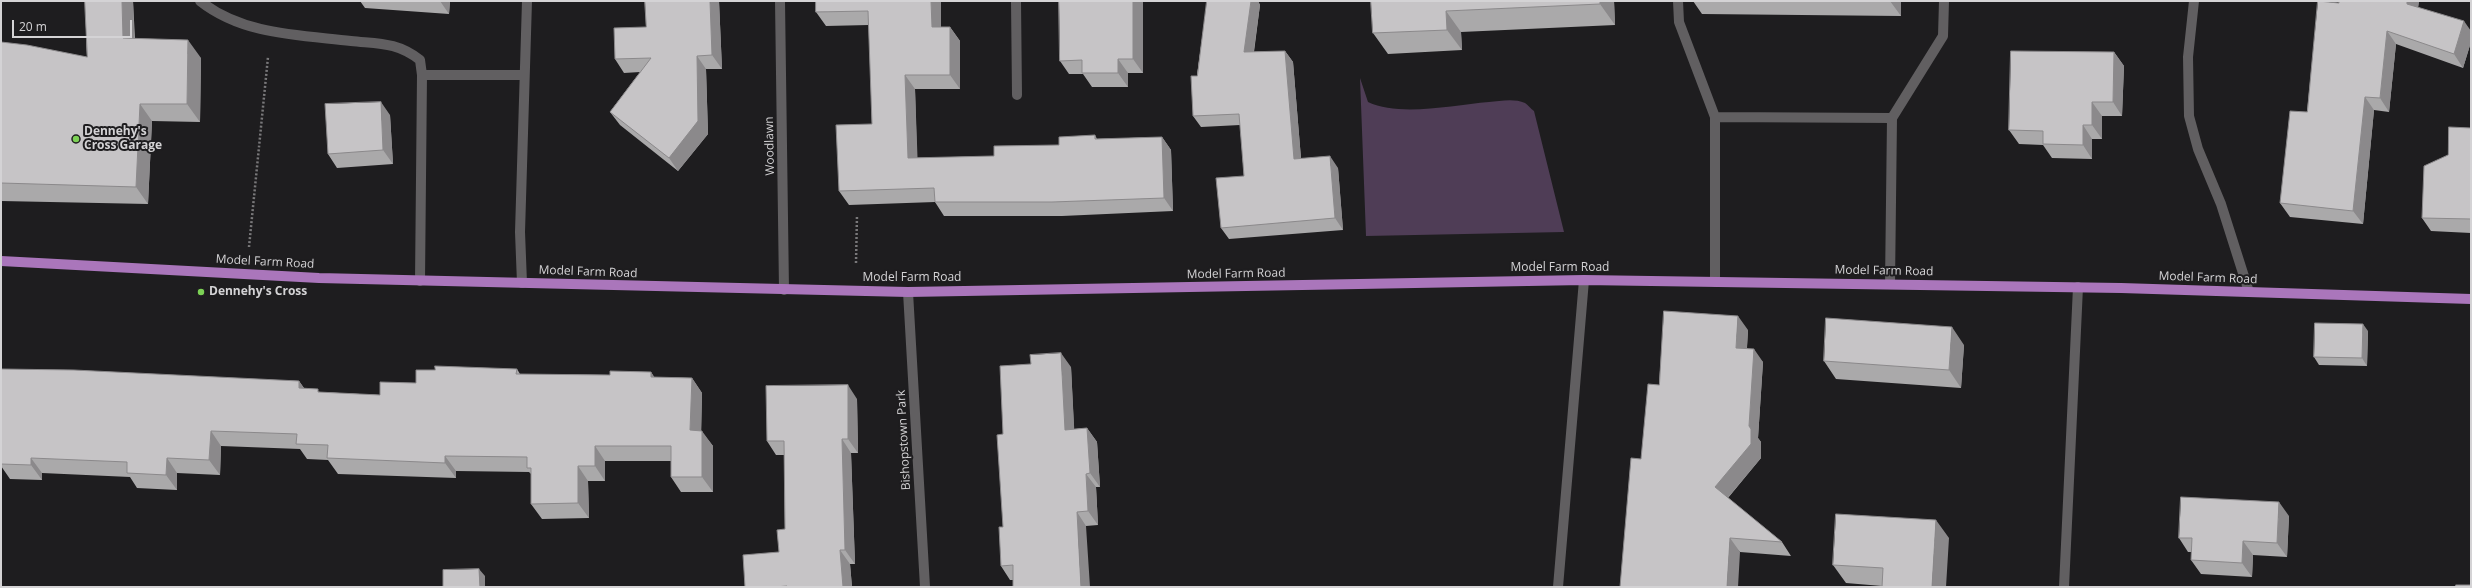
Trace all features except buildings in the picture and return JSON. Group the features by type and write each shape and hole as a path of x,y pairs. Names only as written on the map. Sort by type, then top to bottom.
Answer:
{"main road":[{"name":"Model Farm Road","path":"1,261 420,281 908,292 1584,280 2078,287 2471,299"}],"street":[{"path":"200,1 226,17 271,32 396,45 420,60 422,75 420,281"},
{"path":"522,283 520,232 527,1"},
{"name":"Woodlawn","path":"780,1 784,290"},
{"path":"1016,1 1017,95"},
{"path":"1678,1 1679,22 1715,116 1715,282"},
{"path":"1890,284 1892,118 1943,36 1944,1"},
{"path":"2194,1 2188,57 2189,116 2198,149 2221,204 2249,292"},
{"path":"422,75 524,75"},
{"path":"1715,116 1892,118"},
{"path":"1558,587 1584,280"},
{"path":"2064,587 2078,287"},
{"name":"Bishopstown Park","path":"908,292 925,587"}],"path":[{"path":"246,273 271,32"},
{"path":"856,263 857,215"}],"shaded area":[{"path":"1360,78 1368,102 1395,109 1427,109 1507,100 1521,101 1525,103 1534,111 1564,232 1366,236"}],"place":[{"name":"Dennehy's Cross Garage","path":"76,139"},
{"name":"Dennehy's Cross","path":"201,292"}]}
